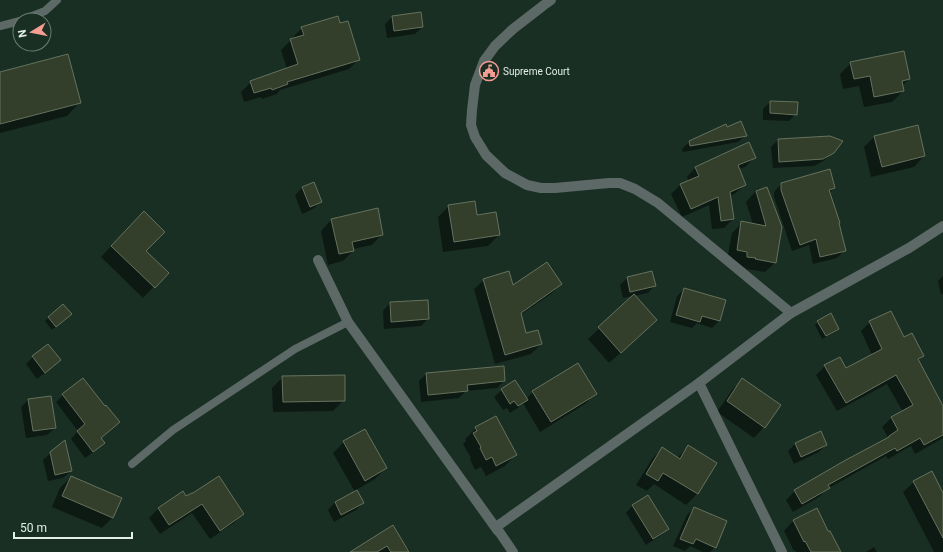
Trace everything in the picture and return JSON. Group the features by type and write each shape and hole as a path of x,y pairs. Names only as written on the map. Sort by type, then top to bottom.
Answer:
{"street":[{"path":"551,0 513,29 495,46 484,61 475,85 472,125 475,138 486,155 506,173 527,185 541,188 555,188 620,183 635,189 658,203 791,313"},
{"path":"501,535 496,527 699,383 791,313 908,248 943,226"},
{"path":"318,260 348,322 513,552"},
{"path":"699,383 782,552"}],"lane":[{"path":"42,12 57,0"},
{"path":"0,26 12,23"},
{"path":"132,464 173,430 218,400 295,350 348,322"}],"building":[{"path":"421,12 423,27 394,31 392,16"},
{"path":"338,16 340,23 348,21 360,60 287,82 288,84 272,90 271,88 254,93 250,81 298,64 290,39 304,35 301,27"},
{"path":"904,51 910,79 902,81 904,91 874,97 870,76 854,79 850,62"},
{"path":"68,54 81,103 0,124 0,72"},
{"path":"770,101 798,102 797,115 770,113"},
{"path":"741,121 747,136 690,146 689,141 726,124 727,127"},
{"path":"918,125 925,156 882,167 874,136"},
{"path":"830,136 843,141 834,153 823,159 779,162 778,139"},
{"path":"749,142 756,158 738,165 746,185 730,192 734,219 721,221 718,197 691,209 680,184 699,176 695,167"},
{"path":"830,169 835,188 829,190 840,223 846,251 820,257 816,239 800,245 781,190 781,183"},
{"path":"314,182 322,202 310,207 302,187"},
{"path":"767,187 782,227 776,263 747,257 747,252 737,250 741,221 766,226 756,191"},
{"path":"475,201 477,215 496,212 500,235 454,242 448,205"},
{"path":"378,208 383,235 352,242 354,251 339,254 331,219"},
{"path":"144,211 165,232 146,251 169,273 155,288 111,246"},
{"path":"547,262 562,284 521,313 526,333 538,330 542,344 505,355 483,279 509,271 513,285"},
{"path":"652,271 656,286 630,292 627,277"},
{"path":"684,288 726,300 720,321 702,316 700,322 676,315"},
{"path":"634,294 657,320 621,353 598,327"},
{"path":"428,300 429,319 391,322 390,302"},
{"path":"63,304 72,314 56,327 48,317"},
{"path":"891,311 904,337 912,333 924,356 918,359 943,406 943,435 924,445 920,438 897,451 895,448 828,485 830,488 802,504 794,490 889,437 898,430 891,417 913,405 896,375 846,403 824,365 840,357 846,368 882,349 869,321"},
{"path":"831,313 839,329 826,336 817,321"},
{"path":"48,344 61,360 45,373 32,356"},
{"path":"578,363 597,394 551,422 532,391"},
{"path":"504,366 505,381 467,385 468,391 428,395 426,373"},
{"path":"345,375 345,401 283,402 282,376"},
{"path":"83,378 120,422 101,438 105,443 93,452 77,431 85,424 62,394"},
{"path":"742,378 781,405 765,428 727,401"},
{"path":"515,380 528,400 518,406 514,401 510,404 501,389"},
{"path":"51,396 56,428 33,431 28,399"},
{"path":"496,416 517,455 496,466 492,457 486,460 473,433 477,431 475,427"},
{"path":"365,429 387,468 365,481 343,441"},
{"path":"821,431 827,445 801,457 795,443"},
{"path":"65,440 72,471 55,475 50,452"},
{"path":"688,445 717,463 698,494 663,473 658,481 646,474 662,447 680,459"},
{"path":"932,471 943,493 943,538 913,481"},
{"path":"71,476 122,498 113,518 62,496"},
{"path":"219,476 244,514 220,531 202,504 169,525 158,508 183,491 186,496"},
{"path":"357,490 364,503 341,515 335,502"},
{"path":"648,495 669,529 653,539 632,505"},
{"path":"694,507 727,521 716,548 696,539 693,544 680,539"},
{"path":"817,508 828,531 830,531 841,552 811,552 805,541 804,542 793,520"},
{"path":"393,525 409,552 391,552 387,546 377,552 350,552"}],"place":[{"name":"Supreme Court","path":"489,71"}]}
